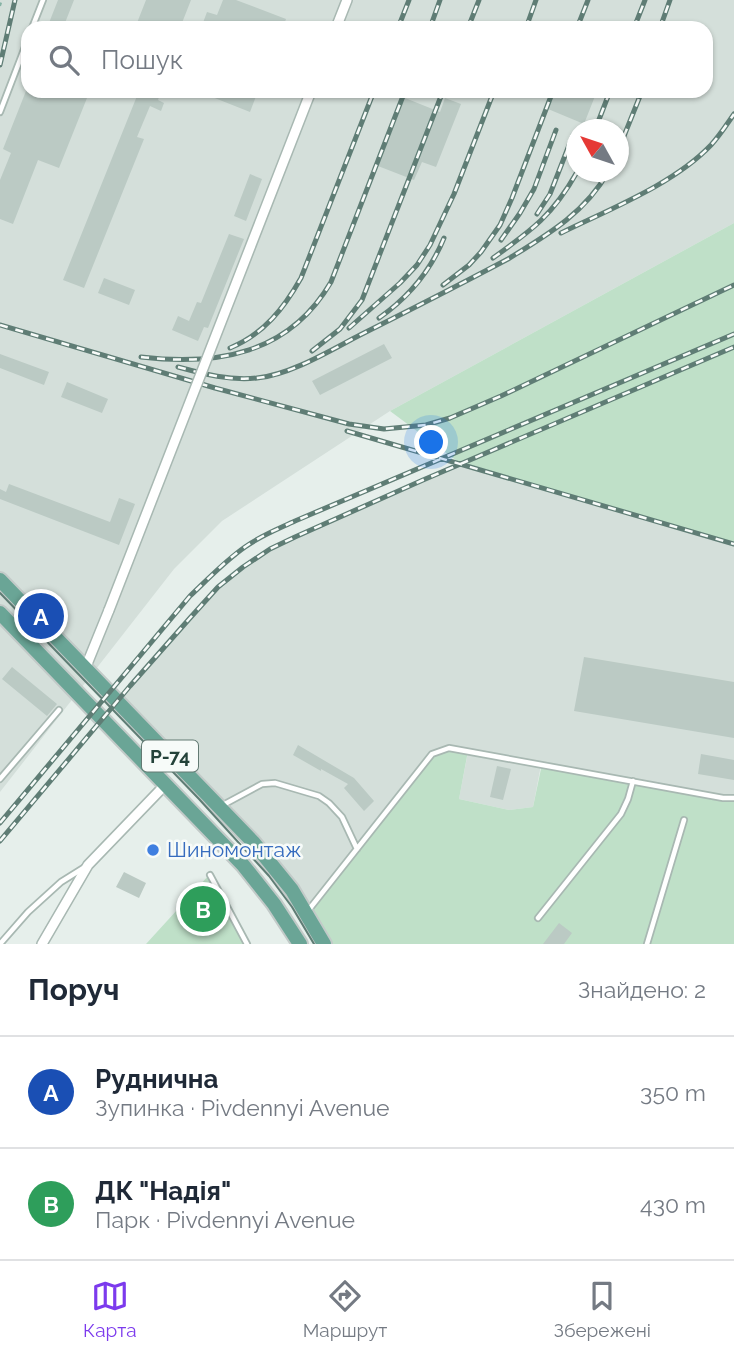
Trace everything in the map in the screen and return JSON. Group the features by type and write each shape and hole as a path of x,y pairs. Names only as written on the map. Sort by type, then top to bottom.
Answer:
{"main road":[{"name":"Р-74","path":"0,580 253,842 281,874 324,944"},
{"name":"Р-74","path":"0,613 257,881 300,944"}],"street":[{"path":"338,21 346,0"},
{"path":"85,669 308,98"},
{"path":"42,944 88,864 166,784"}],"lane":[{"path":"35,21 43,0"},
{"path":"0,112 21,57"},
{"path":"0,779 59,710"},
{"path":"306,913 432,754 449,748 734,798"},
{"path":"538,918 621,814 634,781"},
{"path":"219,807 262,784 275,783 319,796 342,817 357,849"},
{"path":"647,944 684,820"},
{"path":"0,944 27,912 61,882 88,864"},
{"path":"210,875 247,944"}],"path":[{"path":"0,6 2,0"}],"shaded area":[{"path":"0,0 734,0 734,223 390,411 222,521 174,569 0,792"},
{"path":"461,464 734,544 734,798 541,765 533,807 509,810 459,799 468,752 306,913 292,890 117,702 218,588 243,567 295,537"}],"green space":[{"path":"734,223 734,544 461,464 390,411"},
{"path":"449,748 468,751 459,799 509,810 533,807 542,764 734,798 734,944 324,944 306,913 432,754"},
{"path":"209,875 247,944 146,944"}],"building":[{"path":"58,0 74,0 66,21 50,21"},
{"path":"146,0 191,0 183,21 138,21"},
{"path":"223,0 236,0 286,19 204,21 207,12 217,15"},
{"path":"23,98 87,98 59,168 38,160 13,224 0,219 0,180 11,153 3,149"},
{"path":"136,98 159,98 164,103 161,111 150,106 137,137 144,139 84,288 63,280"},
{"path":"215,98 255,98 250,112"},
{"path":"405,98 440,112 445,98 461,104 436,167 422,162 414,180 378,166"},
{"path":"553,98 594,98 586,119 572,119 548,109"},
{"path":"250,174 262,179 246,221 234,216"},
{"path":"229,234 244,239 208,328 204,327 198,341 172,330 178,316 189,321 197,302 201,303"},
{"path":"104,278 135,290 129,305 98,293"},
{"path":"384,344 392,358 320,395 312,381"},
{"path":"0,354 49,372 44,385 0,368"},
{"path":"67,382 108,399 102,413 61,397"},
{"path":"9,484 110,522 119,498 135,504 119,545 0,499 0,489 6,492"},
{"path":"584,657 734,682 734,738 574,711"},
{"path":"12,667 57,704 47,716 2,679"},
{"path":"298,745 354,778 374,801 364,811 344,788 348,784 293,755"},
{"path":"701,754 734,760 734,780 698,774"},
{"path":"497,766 511,769 503,800 490,797"},
{"path":"124,872 146,883 139,898 116,887"},
{"path":"559,923 572,933 564,944 543,944"}],"tram line":[{"path":"0,593 199,799 269,876 314,944"}],"railway":[{"path":"0,65 15,0"},
{"path":"401,21 409,0"},
{"path":"432,21 440,0"},
{"path":"471,21 479,0"},
{"path":"528,21 536,0"},
{"path":"580,21 588,0"},
{"path":"637,21 645,0"},
{"path":"662,21 670,0"},
{"path":"230,348 263,328 288,300 301,278 371,98"},
{"path":"141,357 197,359 249,350 273,340 314,306 331,282 402,98"},
{"path":"312,351 340,329 362,300 440,98"},
{"path":"349,328 400,283 417,265 430,245 454,194 491,98"},
{"path":"443,285 469,265 500,225 550,98"},
{"path":"599,119 607,98"},
{"path":"629,124 639,98"},
{"path":"561,233 640,195 679,172 711,145 734,114"},
{"path":"501,240 534,189 556,130"},
{"path":"537,214 550,194 566,153"},
{"path":"493,258 541,221 571,182"},
{"path":"178,367 217,376 247,379 270,376 310,361 508,259 564,222 588,200 602,182"},
{"path":"379,318 418,283 444,238"},
{"path":"0,325 215,388 349,424 384,429 426,425 450,418 734,285"},
{"path":"0,823 190,596 251,543 295,521 734,334"},
{"path":"0,841 190,618 218,587 243,567 295,537 734,347"},
{"path":"347,431 734,544"}],"place":[{"name":"Руднична","path":"41,616"},
{"name":"Шиномонтаж","path":"153,850"},
{"name":"ДК \"Надія\"","path":"203,909"}]}
